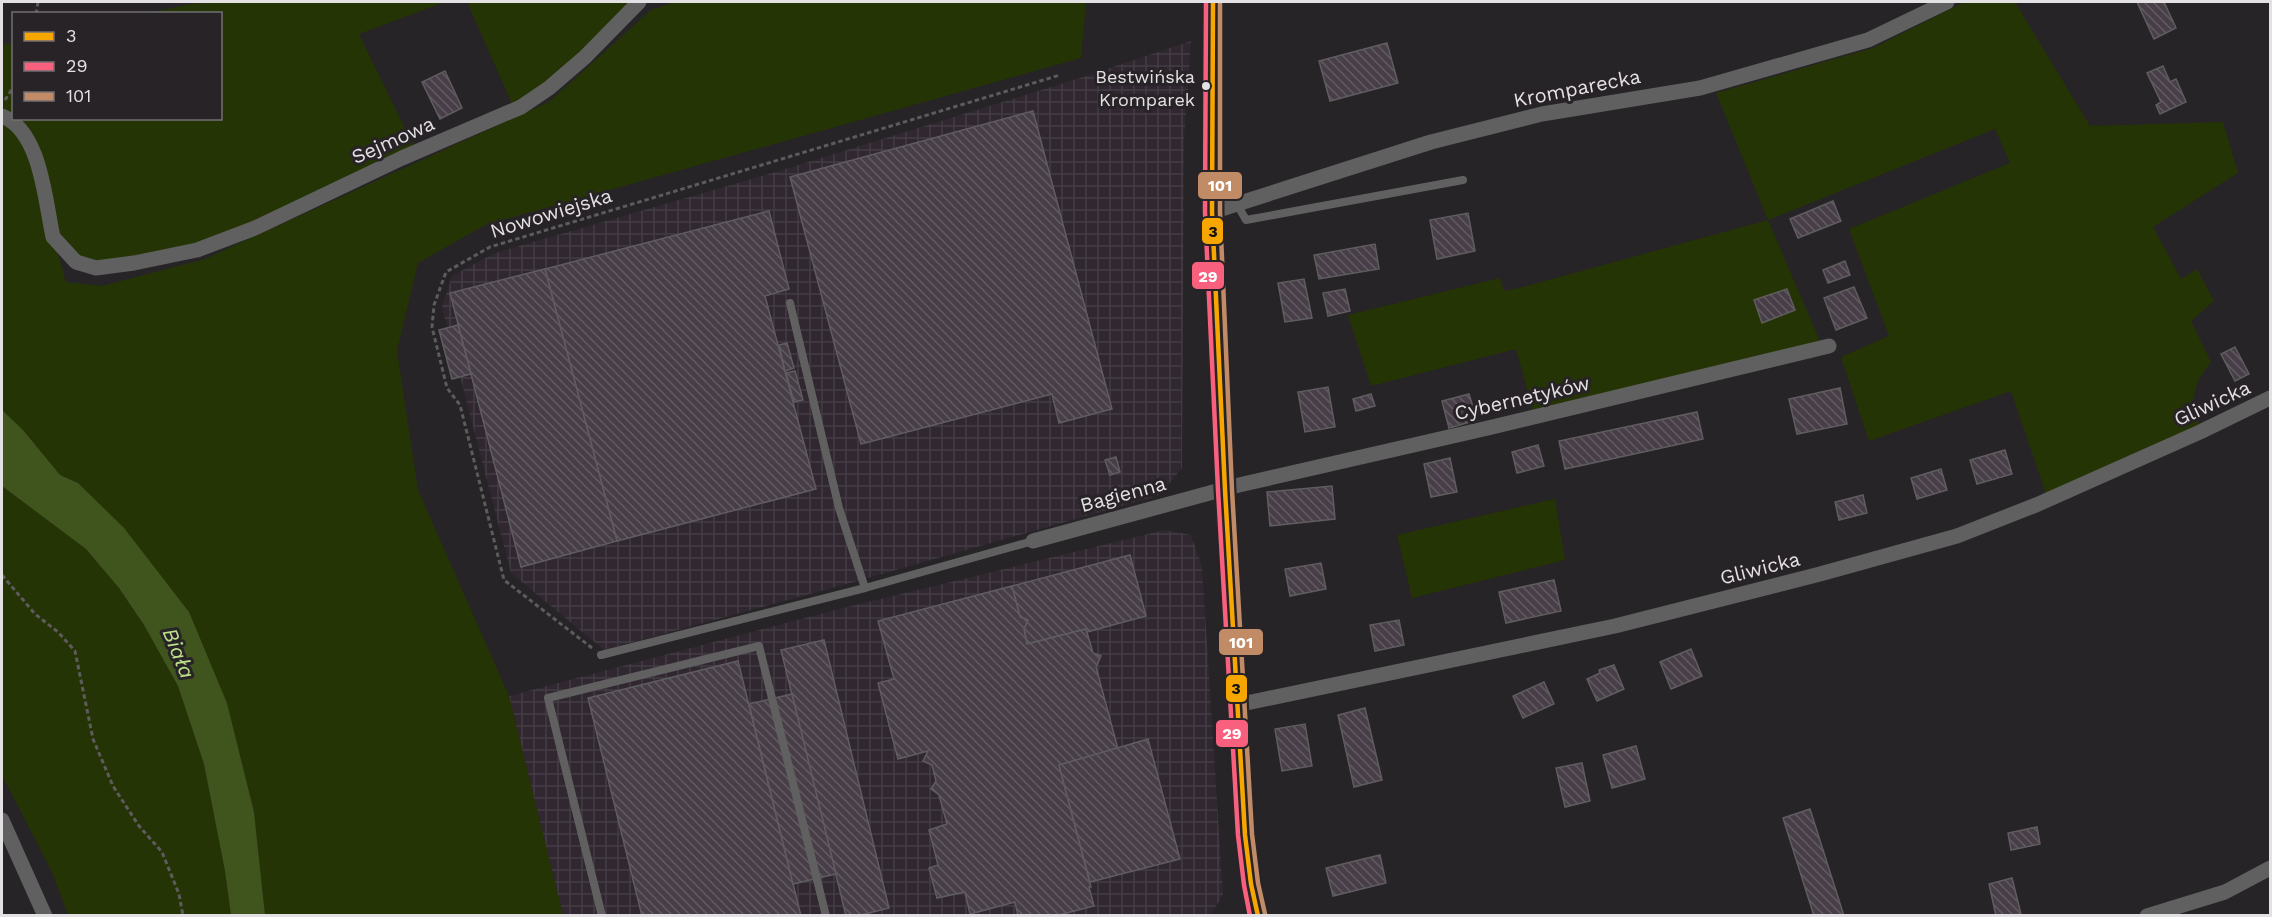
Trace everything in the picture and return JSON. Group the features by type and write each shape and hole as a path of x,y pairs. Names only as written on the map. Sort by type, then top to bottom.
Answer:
{"street":[{"name":"Sejmowa","path":"2,116 18,126 31,143 53,237 63,249 76,262 96,268 134,263 197,250 255,228 402,158 521,106 549,88 585,57 639,2"},
{"path":"1213,2 1212,212 1225,490 1245,835 1251,885 1258,915"},
{"name":"Kromparecka","path":"1212,212 1442,139 1542,114 1700,88 1868,40 1947,2"},
{"name":"Cybernetyków","path":"1225,490 1829,346"},
{"name":"Gliwicka","path":"1237,705 1615,626 1820,574 1957,536 2047,500 2271,398"},
{"name":"Bagienna","path":"1033,541 1225,490"},
{"path":"2,820 45,915"},
{"path":"2147,915 2225,892 2271,868"}],"lane":[{"path":"1237,204 1246,220 1463,180"},
{"path":"790,303 839,508 864,588"},
{"path":"601,655 864,588 1033,541"},
{"path":"602,915 548,698 759,646 826,915"}],"path":[{"name":"Nowowiejska","path":"601,655 504,580 460,405 447,388 432,327 434,304 446,272 490,247 1060,75"},
{"path":"2,109 12,90"},
{"path":"2,575 35,614 58,632 75,651 93,739 113,786 139,826 162,852 179,894 183,915"}],"shaded area":[{"path":"201,2 445,2 359,34 414,147 261,220 209,240 104,263 79,257 61,240 35,143 29,128 21,120 222,120 222,12 152,12"},
{"path":"467,2 627,2 630,6 553,77 513,106"},
{"path":"675,2 1086,2 1081,58 485,225 418,263 397,351 418,490 509,696 563,915 265,915 254,812 227,703 189,612 78,483 60,475 23,430 2,410 2,122 14,129 27,146 66,282 102,286 205,259 549,102 651,10"},
{"path":"1965,2 2015,2 2090,126 2223,122 2238,173 2153,227 2181,279 2197,269 2214,301 2191,321 2211,362 2198,380 2191,408 2200,425 2046,494 2011,391 1869,441 1841,357 1889,336 1849,229 2010,163 1995,129 1768,220 1716,93 1873,48"},
{"path":"1191,41 1184,140 1182,468 1160,495 604,650 511,573 442,307 452,276 495,253 769,174 1080,78"},
{"path":"12,43 12,114 2,111 2,45"},
{"path":"1768,220 1820,341 1533,411 1516,349 1371,386 1348,315 1500,278 1504,291 1519,288"},
{"path":"2,486 86,549 119,588 144,625 178,686 204,764 225,871 231,915 68,915 52,872 2,775"},
{"path":"1555,499 1565,560 1412,598 1397,535"},
{"path":"1165,530 1191,535 1202,566 1223,896 1209,916 563,915 509,696 835,610"}],"water":[{"name":"Biała","path":"2,410 23,430 60,475 78,483 124,528 189,612 227,703 254,812 265,915 231,915 225,871 204,764 178,686 144,625 119,588 86,549 2,486"}],"building":[{"path":"2137,2 2164,2 2176,28 2154,39"},
{"path":"1387,43 1398,83 1330,101 1319,61"},
{"path":"2163,66 2170,82 2176,79 2186,102 2160,114 2156,105 2161,102 2147,73"},
{"path":"445,71 462,108 440,119 422,82"},
{"path":"1033,111 1112,409 1059,423 1052,394 861,444 790,177"},
{"path":"1833,201 1841,221 1798,238 1790,219"},
{"path":"769,211 789,289 765,296 816,489 617,541 545,269"},
{"path":"1468,213 1475,251 1437,259 1430,220"},
{"path":"1375,244 1379,269 1319,279 1314,255"},
{"path":"1845,261 1850,275 1828,283 1823,270"},
{"path":"545,269 617,541 521,567 450,293"},
{"path":"1304,279 1312,318 1285,322 1278,283"},
{"path":"1854,287 1867,318 1836,330 1824,298"},
{"path":"1345,289 1350,311 1328,316 1323,293"},
{"path":"1787,289 1795,310 1762,323 1754,300"},
{"path":"458,325 471,374 452,379 439,330"},
{"path":"787,343 794,368 785,371 779,345"},
{"path":"2235,347 2249,374 2235,381 2221,354"},
{"path":"795,371 803,400 794,402 786,373"},
{"path":"1328,387 1335,427 1305,432 1298,392"},
{"path":"1840,388 1847,424 1797,434 1789,399"},
{"path":"1371,394 1375,406 1356,411 1353,399"},
{"path":"1469,394 1477,420 1449,428 1442,401"},
{"path":"1697,412 1703,439 1565,469 1559,441"},
{"path":"1538,445 1544,466 1517,473 1512,452"},
{"path":"2005,450 2012,474 1977,484 1970,460"},
{"path":"1116,457 1120,472 1110,475 1105,460"},
{"path":"1450,458 1457,492 1431,497 1424,464"},
{"path":"1941,469 1947,490 1917,499 1911,478"},
{"path":"1332,486 1335,519 1270,526 1267,492"},
{"path":"1863,495 1867,513 1839,520 1835,502"},
{"path":"1130,555 1146,616 1087,632 1086,629 1027,644 1024,629 1028,620 1020,617 1012,586"},
{"path":"1321,563 1326,589 1290,596 1285,569"},
{"path":"1554,580 1561,611 1506,623 1499,592"},
{"path":"1012,586 1020,617 1028,620 1024,629 1027,644 1086,629 1093,653 1101,656 1096,667 1118,749 1059,765 1094,906 1055,916 1018,916 1015,902 970,914 965,892 937,898 929,868 938,865 929,830 947,824 939,795 931,789 936,781 932,765 923,761 928,751 898,759 878,683 894,679 878,621"},
{"path":"1399,620 1404,645 1375,651 1370,625"},
{"path":"824,640 889,908 857,916 846,916 781,650"},
{"path":"1691,649 1702,676 1671,689 1660,662"},
{"path":"738,661 801,916 642,916 588,698"},
{"path":"1614,665 1624,689 1597,701 1587,679 1600,673 1599,670"},
{"path":"1544,682 1554,704 1523,718 1513,696"},
{"path":"792,694 836,874 793,884 749,704"},
{"path":"1365,708 1382,780 1354,787 1338,715"},
{"path":"1305,724 1312,766 1282,771 1275,729"},
{"path":"1148,739 1180,859 1090,882 1059,765"},
{"path":"1636,746 1645,779 1612,788 1603,755"},
{"path":"1582,763 1590,801 1565,807 1556,768"},
{"path":"1810,809 1844,916 1814,916 1783,818"},
{"path":"2037,827 2040,844 2011,850 2008,833"},
{"path":"1380,855 1386,883 1333,896 1326,868"},
{"path":"2012,878 2021,914 1996,916 1989,884"}],"transit line":[{"name":"29","path":"1206,2 1205,212 1218,490 1238,835 1250,916"},
{"name":"3","path":"1213,2 1212,212 1225,490 1245,835 1251,884 1258,916"},
{"name":"101","path":"1220,2 1220,212 1232,490 1252,834 1258,883 1265,914"}],"place":[{"name":"Bestwińska Kromparek","path":"1206,86"}]}
